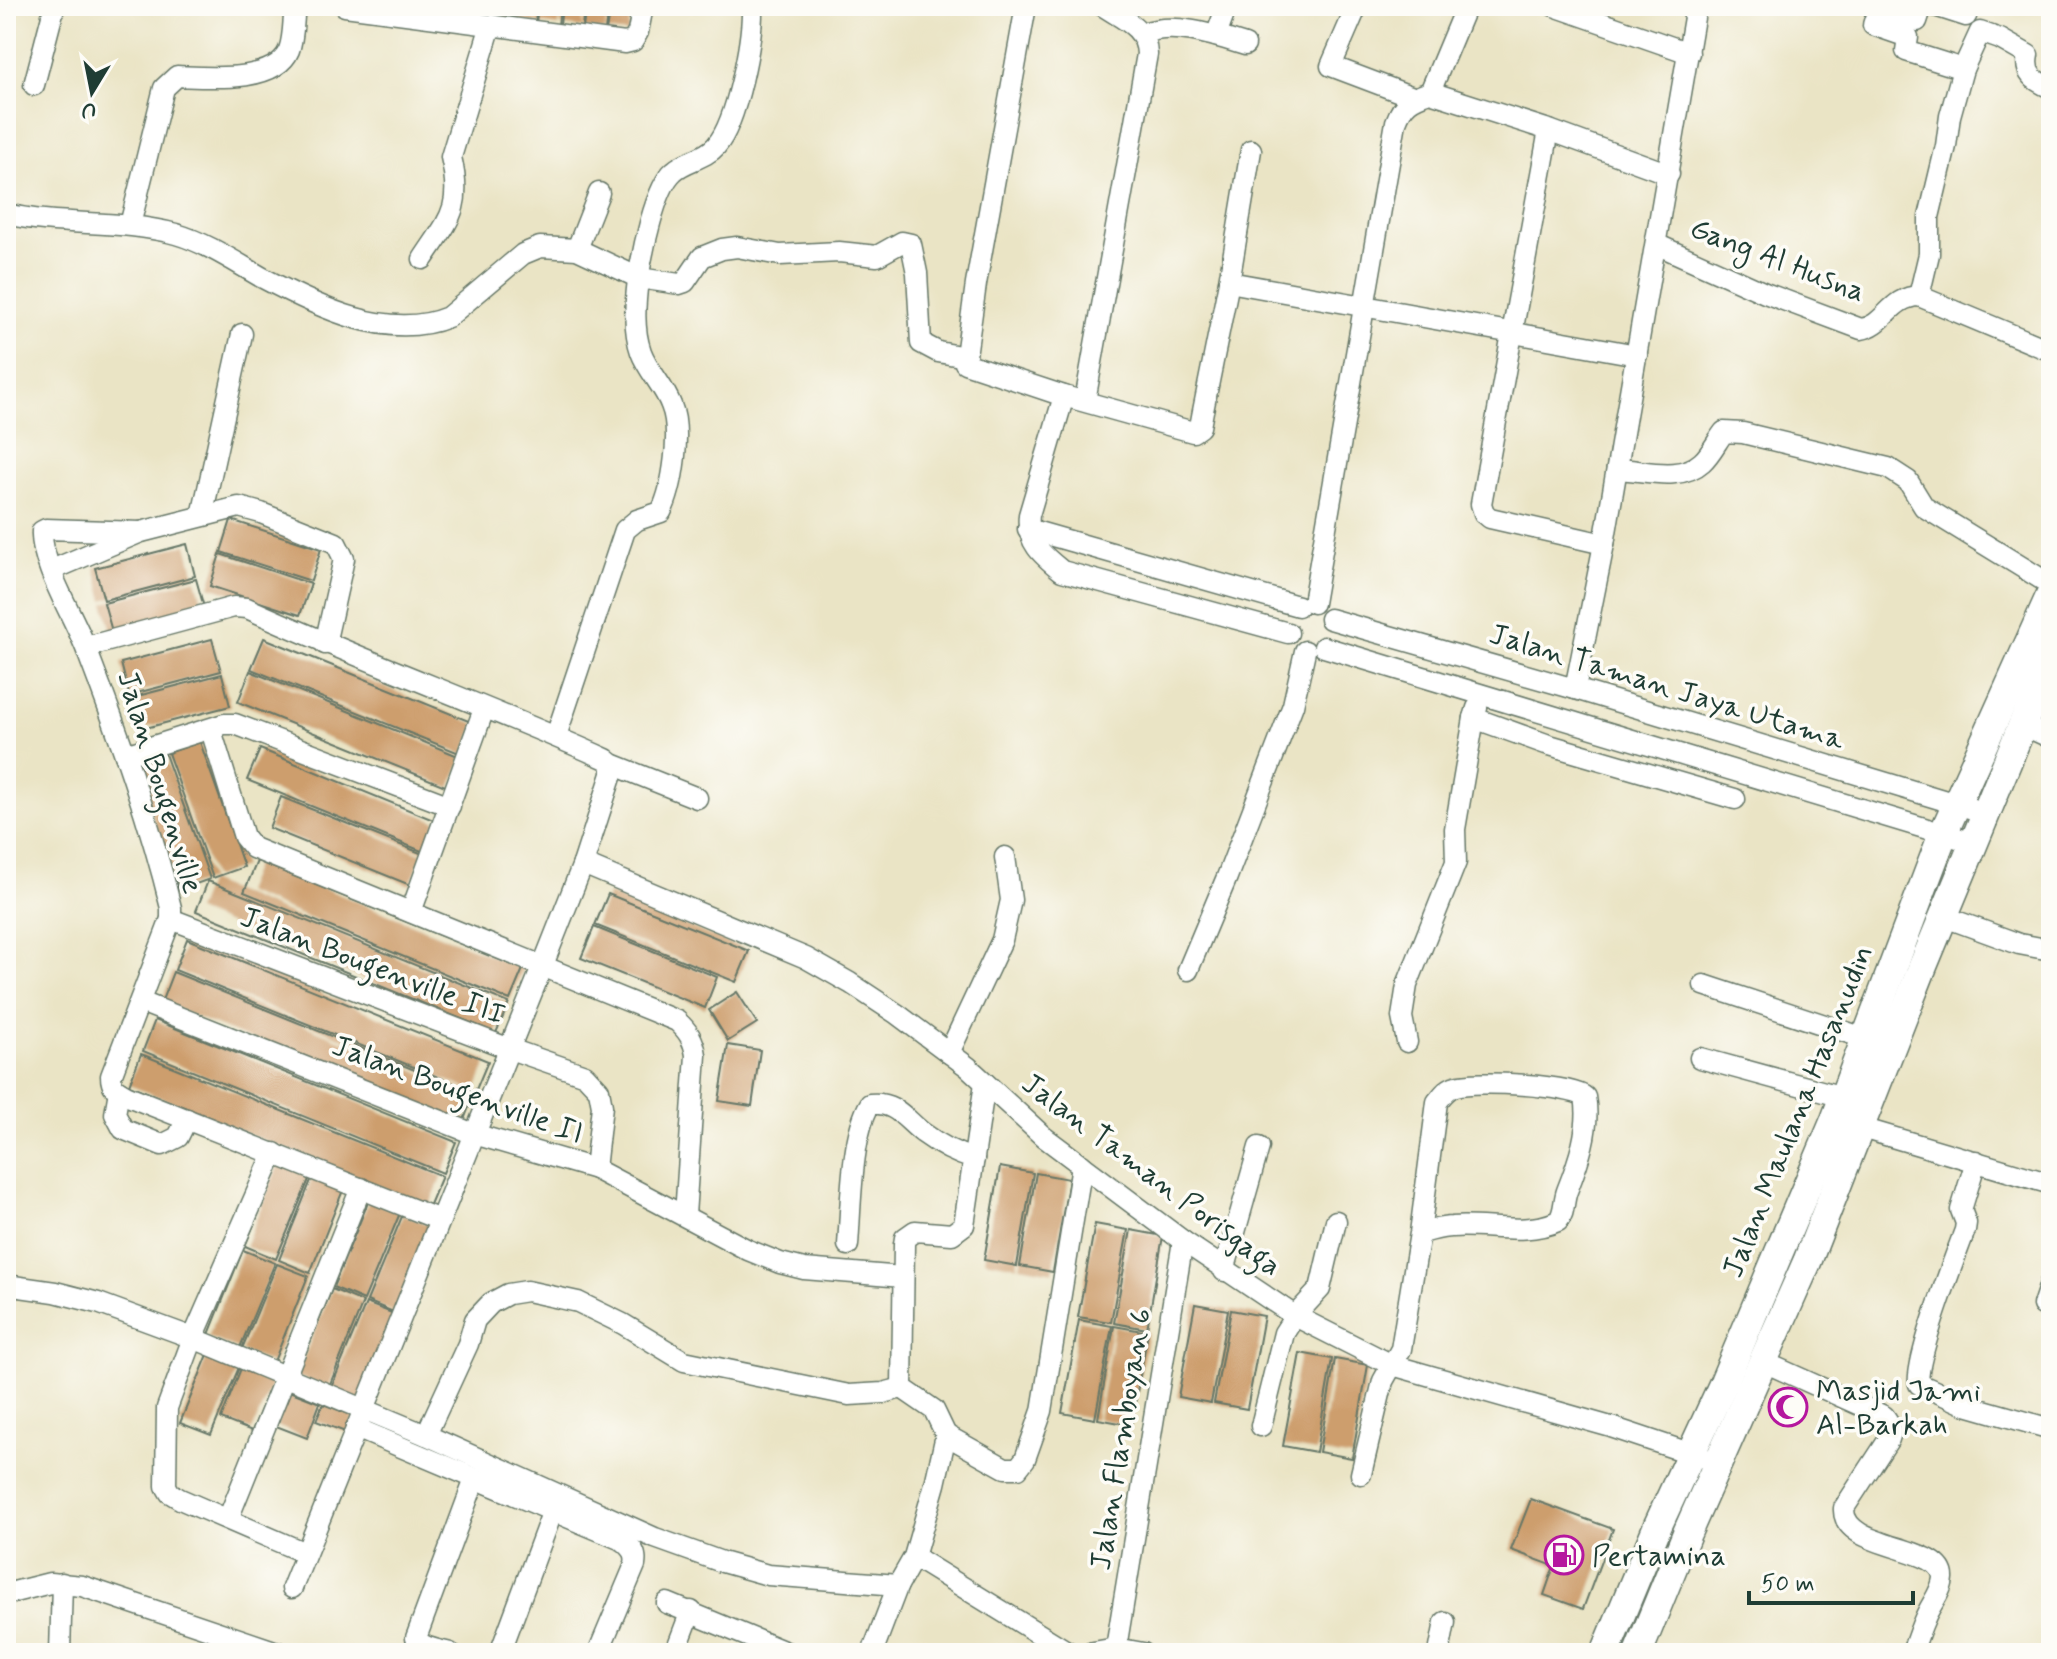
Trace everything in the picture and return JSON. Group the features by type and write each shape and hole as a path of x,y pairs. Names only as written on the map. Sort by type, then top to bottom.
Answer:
{"street":[{"path":"34,85 52,6"},
{"path":"130,225 164,88 177,76 247,76 275,67 290,48 295,6"},
{"path":"345,6 625,43 633,41 638,32 643,6"},
{"path":"556,736 625,530 637,520 661,512 668,498 676,427 671,405 641,353 635,326 639,278 646,242 667,177 706,154 723,136 742,79 752,6"},
{"path":"1026,6 976,284 965,363 1185,431 1193,432 1200,427 1251,150"},
{"path":"1085,401 1147,54 1143,33 1103,6"},
{"path":"1216,36 1227,6"},
{"path":"1357,6 1331,66 1421,95 1549,130 1669,174"},
{"path":"1314,649 1290,639 1288,633 1292,615 1306,605 1365,306 1396,122 1402,106 1421,95 1466,6"},
{"path":"1554,6 1689,53"},
{"path":"1575,689 1604,544 1696,6"},
{"path":"1922,6 1917,21 1879,7 1873,25 1908,37 1906,51 1963,69"},
{"path":"1935,6 1966,16 1970,6"},
{"path":"423,259 454,212 456,177 451,157 491,25"},
{"path":"1143,33 1171,29 1216,36 1245,45"},
{"path":"2051,88 2031,77 2026,67 2028,55 1980,32 1963,69 1950,116 1929,217 1929,254 1919,296 2051,351"},
{"path":"1549,130 1481,504 1484,513 1501,521 1604,544"},
{"path":"577,249 599,193"},
{"path":"6,214 60,222 130,225 190,238 342,314 391,325 415,326 448,317 529,250 577,249 639,278 679,284 685,282 702,257 737,247 780,255 839,252 877,256 902,242 911,244 917,273 921,343 938,352 966,357"},
{"name":"Gang Al Husna","path":"1656,244 1765,293 1861,329 1873,326 1899,301 1919,296"},
{"path":"1229,282 1637,355"},
{"path":"202,516 242,334"},
{"path":"1064,396 1029,515 1031,540 1041,554 1062,571 1288,633"},
{"path":"1617,469 1687,472 1706,459 1724,432 1743,433 1888,468 1908,481 1924,507 2051,585"},
{"path":"52,570 141,532 230,508 247,509 336,543 344,559 325,644"},
{"path":"1028,529 1306,605 1325,611 1330,619 1330,633 1314,649 1188,970"},
{"name":"Jalan Bougenville","path":"119,1091 111,1084 111,1076 171,919 169,898 125,755 86,647 42,545 42,531 141,532"},
{"name":"Jalan Maulana Hasanudin","path":"1638,1653 1764,1362 1853,1119 1864,1038 1943,834 2051,594"},
{"path":"86,647 234,607 247,608 325,644 556,736 612,764 697,798"},
{"name":"Jalan Taman Jaya Utama","path":"1330,619 1986,813"},
{"name":"Jalan Taman Jaya Utama","path":"1314,649 1974,843"},
{"name":"Jalan Maulana Hasanudin","path":"1605,1653 1658,1525 1949,918 1986,813 2037,732 2051,656"},
{"path":"1407,1042 1402,1017 1407,985 1456,862 1455,829 1474,718 1481,696"},
{"path":"411,912 484,709"},
{"path":"1474,718 1546,744 1735,799"},
{"path":"1546,744 1555,718"},
{"path":"125,755 224,724 235,724 450,806"},
{"path":"211,730 244,837 253,848 677,1021 692,1040 696,1055 685,1215"},
{"path":"1698,788 1706,763"},
{"path":"292,1588 583,864 612,774 612,764"},
{"path":"949,1053 1002,940 1011,900 1005,857"},
{"name":"Jalan Taman Porisgaga","path":"583,864 806,958 897,1014 985,1083 1044,1137 1224,1271 1295,1316 1392,1365 1611,1427 1719,1464"},
{"path":"1949,918 2019,944 2051,950"},
{"name":"Jalan Bougenville III","path":"171,919 585,1075 599,1090 602,1106 595,1169"},
{"path":"1704,985 1864,1038"},
{"name":"Jalan Bougenville II","path":"141,1002 474,1134 595,1169 748,1250 804,1269 903,1277"},
{"path":"1700,1058 1916,1142 2051,1184"},
{"path":"902,1388 904,1244 915,1231 952,1234 964,1225 985,1083"},
{"path":"1361,1474 1383,1381 1401,1349 1437,1102 1455,1086 1472,1084 1557,1088 1579,1092 1585,1097 1580,1157 1558,1221 1529,1227 1452,1227 1420,1233"},
{"path":"187,1119 178,1137 162,1145 123,1129 115,1114 119,1091 440,1220"},
{"path":"848,1245 854,1167 863,1118 870,1104 892,1106 922,1132 959,1155 974,1159"},
{"path":"1224,1271 1259,1147"},
{"path":"274,1153 193,1338 167,1408 166,1486 180,1499 305,1553"},
{"path":"1976,1161 1961,1210 1965,1230 1933,1318 1917,1378 1919,1384 1936,1394 2051,1429"},
{"path":"426,1435 468,1344 475,1320 491,1303 508,1294 527,1291 578,1302 623,1324 684,1361 849,1395 883,1393 902,1388 934,1410 946,1435 1005,1468 1018,1468 1025,1459 1042,1411 1082,1165"},
{"path":"228,1519 361,1188"},
{"path":"1261,1426 1284,1333 1320,1289 1336,1221"},
{"name":"Jalan Flamboyan 6","path":"1116,1648 1183,1241"},
{"path":"2043,1305 2051,1281"},
{"path":"6,1285 55,1292 98,1303 193,1338 286,1377 475,1479 624,1541 637,1557 598,1653"},
{"path":"1764,1362 1884,1416 1891,1427 1891,1433 1844,1508 1843,1517 1846,1524 1859,1532 1921,1556 1941,1570 1943,1576 1939,1590 1912,1653"},
{"path":"360,1418 426,1435 655,1538 722,1562 768,1575 898,1585"},
{"path":"872,1653 898,1585 914,1557 946,1435"},
{"path":"450,1653 425,1646 416,1638 475,1479"},
{"path":"500,1653 552,1513"},
{"path":"914,1557 1070,1653"},
{"path":"6,1594 39,1585 62,1583 82,1586 280,1653"},
{"path":"60,1653 62,1583"},
{"path":"667,1603 788,1653"},
{"path":"675,1653 691,1611"},
{"path":"1439,1653 1445,1622"},
{"path":"1088,1653 1116,1648 1143,1653"}],"building":[{"path":"444,6 466,6 465,15 443,13"},
{"path":"468,6 513,6 511,20 467,15"},
{"path":"515,6 537,6 535,23 513,20"},
{"path":"538,6 560,6 558,26 536,23"},
{"path":"562,6 584,6 582,28 560,25"},
{"path":"586,6 608,6 605,31 583,28"},
{"path":"610,6 632,6 628,33 606,31"},
{"path":"231,520 321,549 311,581 221,552"},
{"path":"187,544 195,576 104,600 95,568"},
{"path":"220,554 311,584 300,615 210,586"},
{"path":"196,579 205,611 113,635 104,603"},
{"path":"264,638 476,724 464,755 251,669"},
{"path":"212,639 221,671 129,695 121,663"},
{"path":"250,671 463,758 450,788 238,702"},
{"path":"222,674 230,706 138,730 130,698"},
{"path":"200,742 244,867 213,878 168,753"},
{"path":"260,749 436,821 424,852 247,780"},
{"path":"165,754 210,879 179,890 134,766"},
{"path":"281,797 423,854 410,885 269,828"},
{"path":"257,861 523,969 510,1000 244,892"},
{"path":"208,881 509,1003 496,1033 196,911"},
{"path":"608,894 749,951 736,982 595,925"},
{"path":"594,927 717,977 705,1008 581,958"},
{"path":"187,939 488,1061 475,1092 175,970"},
{"path":"173,972 474,1094 462,1125 161,1003"},
{"path":"737,992 757,1023 728,1041 709,1010"},
{"path":"155,1020 456,1142 443,1173 143,1051"},
{"path":"728,1045 760,1050 752,1106 719,1101"},
{"path":"141,1054 442,1176 429,1207 129,1085"},
{"path":"281,1159 312,1172 276,1259 245,1246"},
{"path":"1000,1167 1033,1173 1017,1266 984,1260"},
{"path":"314,1173 345,1185 310,1273 279,1260"},
{"path":"1036,1173 1069,1179 1053,1272 1020,1266"},
{"path":"369,1200 400,1213 364,1300 333,1287"},
{"path":"403,1214 434,1227 398,1314 367,1301"},
{"path":"1095,1224 1128,1230 1111,1322 1078,1317"},
{"path":"1131,1230 1163,1236 1147,1329 1114,1323"},
{"path":"243,1250 275,1263 239,1350 208,1337"},
{"path":"277,1264 308,1276 273,1364 241,1351"},
{"path":"332,1289 363,1302 328,1389 296,1376"},
{"path":"366,1303 397,1315 361,1403 330,1390"},
{"path":"1195,1304 1228,1310 1211,1403 1178,1397"},
{"path":"1231,1310 1264,1316 1247,1409 1214,1403"},
{"path":"1079,1320 1112,1326 1095,1419 1062,1413"},
{"path":"1114,1326 1148,1332 1131,1425 1098,1419"},
{"path":"209,1352 240,1365 211,1435 180,1423"},
{"path":"1300,1353 1332,1359 1316,1452 1283,1446"},
{"path":"1335,1359 1368,1365 1352,1458 1319,1452"},
{"path":"242,1366 274,1379 252,1431 221,1419"},
{"path":"289,1391 320,1403 307,1438 276,1426"},
{"path":"323,1404 354,1416 348,1433 316,1421"},
{"name":"Pertamina","path":"1531,1499 1613,1529 1583,1609 1544,1595 1554,1566 1511,1550"}],"place":[{"name":"Masjid Jami Al-Barkah","path":"1788,1407"},
{"name":"Pertamina","path":"1564,1555"}]}
